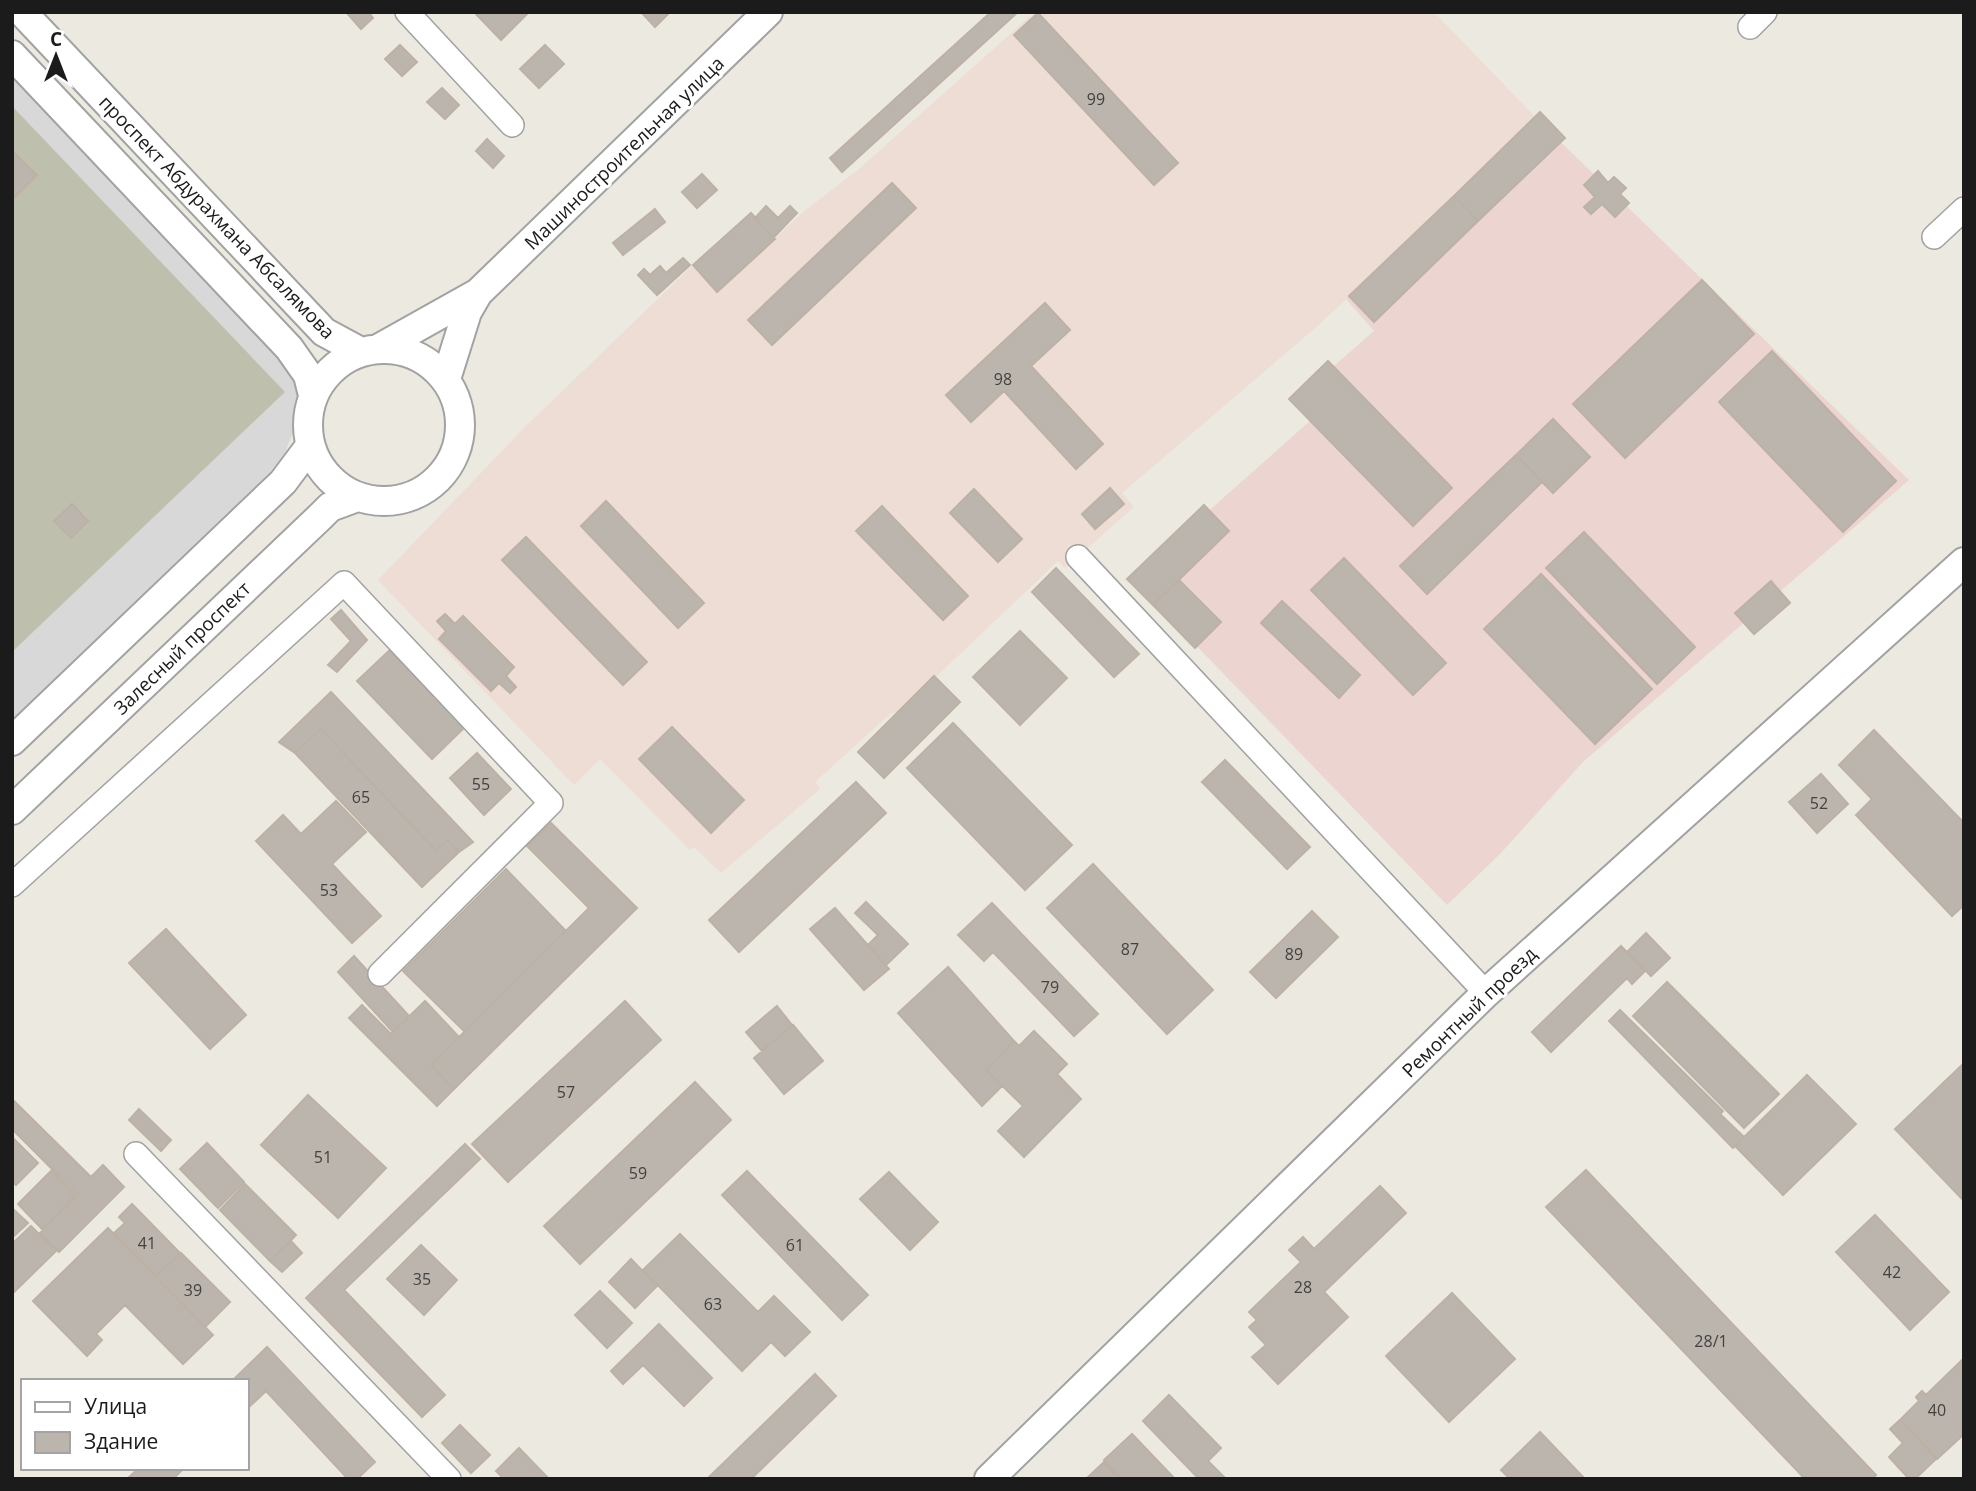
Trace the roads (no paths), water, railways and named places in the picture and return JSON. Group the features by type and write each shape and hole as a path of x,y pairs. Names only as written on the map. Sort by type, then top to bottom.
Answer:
{"street":[{"name":"проспект Абдурахмана Абсалямова","path":"22,12 324,332 369,351"},
{"path":"407,12 512,125"},
{"name":"Машиностроительная улица","path":"446,379 467,312 478,293 768,12"},
{"name":"проспект Абдурахмана Абсалямова","path":"12,55 289,348 308,375 313,395"},
{"path":"1934,237 1964,209"},
{"name":"Машиностроительная улица","path":"369,351 478,293"},
{"path":"369,351 413,354 429,363 446,379 457,400 461,422 459,446 449,467 432,486 408,498 383,502 357,498 328,477 310,446 309,412 313,395 325,376 341,362 369,351"},
{"path":"12,741 283,482 310,446"},
{"name":"Залесный проспект","path":"12,810 330,507 357,498"},
{"path":"1078,557 1486,993"},
{"name":"Ремонтный проезд","path":"989,1479 1486,993 1964,562"},
{"path":"12,885 344,583 551,803 380,974"},
{"path":"136,1154 449,1479"}]}
